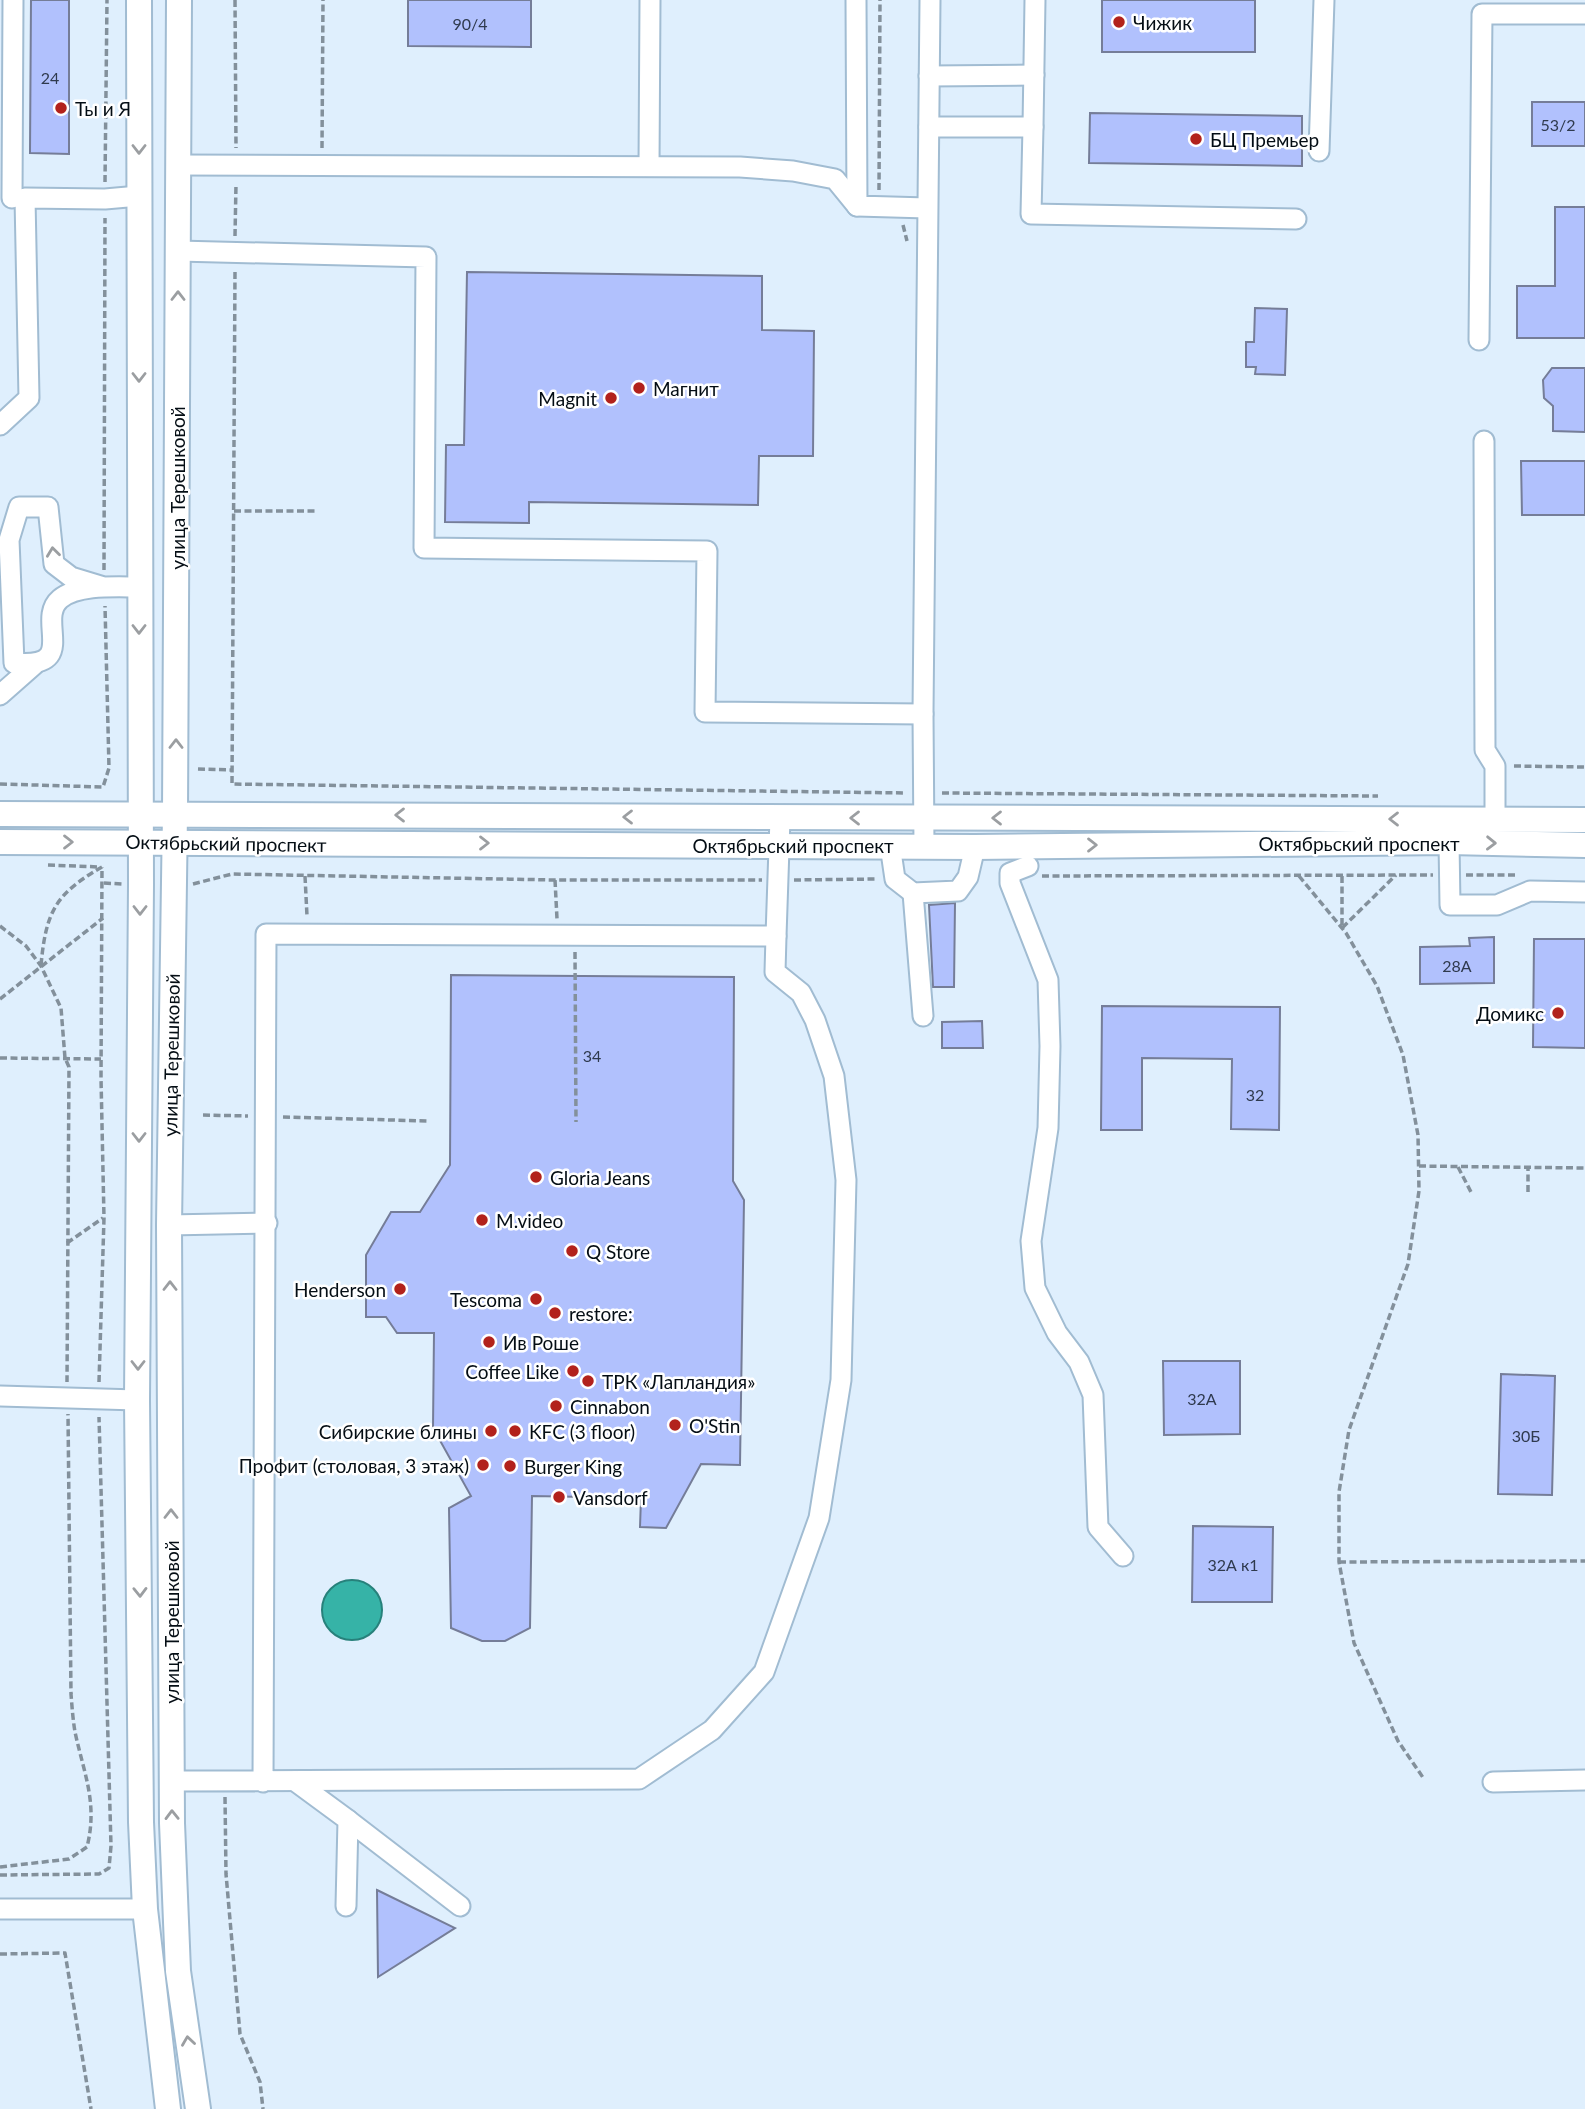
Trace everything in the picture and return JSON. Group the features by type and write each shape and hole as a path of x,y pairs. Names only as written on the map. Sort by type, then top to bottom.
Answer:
{"main road":[{"name":"улица Терешковой","path":"139,0 141,842 137,1400 141,1822 145,1909 168,2109"},
{"name":"улица Терешковой","path":"179,0 175,813 169,1225 172,1781 178,1971 198,2109"},
{"name":"Октябрьский проспект","path":"0,814 139,812 780,818 1585,820"},
{"name":"Октябрьский проспект","path":"0,842 975,847 1449,842 1585,845"}],"street":[{"path":"0,425 29,398 12,198 13,0"},
{"path":"649,166 650,0"},
{"path":"856,0 857,206"},
{"path":"924,846 930,0"},
{"path":"1035,0 1031,214 1296,219"},
{"path":"1319,151 1324,0"},
{"path":"1479,340 1482,14 1585,14"},
{"path":"929,76 1034,75"},
{"path":"929,127 1032,127"},
{"path":"178,165 649,166 780,170 835,179 857,206 927,208"},
{"path":"12,198 105,200 139,196"},
{"path":"178,251 426,257 424,548 706,551 705,712 923,714"},
{"path":"1484,441 1485,750 1494,766 1494,820"},
{"path":"34,665 15,663 9,540 19,507 48,507 54,564 71,577 104,587"},
{"path":"0,695 34,665 47,658 53,647 53,614 58,600 71,592 104,587 139,587"},
{"path":"172,1781 639,1779 712,1730 764,1672 820,1518 842,1380 845,1194 834,1076 815,1020 801,993 775,972 780,818"},
{"path":"1449,842 1450,905 1497,905 1530,891 1585,891"},
{"path":"890,845 895,879 913,893 958,891 968,877 975,847"},
{"path":"1007,846 1027,872 1010,883 1048,980 1048,1128 1031,1241 1035,1288 1057,1333 1079,1362 1093,1395 1098,1527 1123,1556"},
{"path":"913,893 923,1016"},
{"path":"263,1782 266,934 776,936"},
{"path":"169,1225 267,1223"},
{"path":"0,1396 137,1400"},
{"path":"1493,1782 1585,1780"},
{"path":"295,1781 460,1906"},
{"path":"346,1906 348,1820"},
{"path":"0,1909 145,1909"}],"path":[{"path":"0,784 103,787 108,768 104,587 107,0"},
{"path":"235,0 232,784 1383,796"},
{"path":"322,165 324,0"},
{"path":"880,0 879,191 895,207 905,230 908,248"},
{"path":"234,511 318,511"},
{"path":"1494,766 1585,767"},
{"path":"198,769 232,770"},
{"path":"38,865 102,867"},
{"path":"102,867 104,883 126,884"},
{"path":"41,966 43,942 52,908 77,882 102,867"},
{"path":"1027,872 1518,876"},
{"path":"191,884 232,874 532,879"},
{"path":"304,876 308,933"},
{"path":"1299,876 1342,928 1377,986 1404,1055 1418,1135 1419,1191 1408,1264 1349,1430 1339,1492 1339,1562 1354,1643 1398,1741 1424,1779"},
{"path":"1342,876 1342,928"},
{"path":"1342,928 1396,876"},
{"path":"555,880 558,934 576,953 576,1122"},
{"path":"0,999 103,918"},
{"path":"0,926 26,946 41,966 61,1009 65,1058 69,1067 67,1396 71,1694 75,1729 92,1799 87,1847 69,1859 0,1867"},
{"path":"0,1058 101,1059"},
{"path":"203,1115 428,1121"},
{"path":"1419,1166 1585,1168"},
{"path":"1457,1166 1471,1192"},
{"path":"1528,1167 1528,1192"},
{"path":"68,1243 104,1218"},
{"path":"1339,1562 1585,1561"},
{"path":"225,1781 226,1874 240,2035 260,2082 263,2109"},
{"path":"0,1875 69,1874"},
{"path":"0,1954 65,1953 91,2109"}],"shaded area":[{"path":"352,1580 369,1585 377,1593 382,1610 377,1627 369,1635 352,1640 335,1635 327,1627 322,1610 327,1593 335,1585"}],"building":[{"path":"31,0 69,0 69,154 30,153"},
{"path":"408,0 531,0 531,47 408,46"},
{"path":"1102,0 1255,0 1255,52 1102,52"},
{"path":"1532,102 1585,102 1585,146 1532,146"},
{"name":"БЦ Премьер","path":"1090,113 1302,116 1302,166 1089,163"},
{"path":"1555,207 1585,207 1585,338 1517,338 1517,286 1555,286"},
{"name":"Магнит","path":"467,272 762,276 762,330 814,331 813,456 759,456 758,505 529,502 529,523 445,522 446,445 464,445"},
{"path":"1255,308 1287,309 1285,375 1255,374 1256,367 1246,367 1246,342 1254,342"},
{"path":"1552,368 1585,368 1585,432 1553,431 1553,406 1544,398 1543,380"},
{"path":"1521,461 1585,461 1585,515 1522,515"},
{"path":"955,903 954,987 933,987 929,905"},
{"path":"1494,937 1494,983 1420,984 1420,947 1470,946 1469,938"},
{"path":"1534,939 1585,939 1585,1048 1533,1047"},
{"name":"ТРК «Лапландия»","path":"451,975 734,977 733,1181 744,1200 740,1465 701,1464 666,1528 640,1527 641,1498 532,1496 530,1628 505,1641 482,1641 451,1628 449,1508 471,1496 433,1428 434,1333 397,1333 386,1317 366,1317 366,1255 391,1212 420,1212 450,1165"},
{"path":"1102,1006 1280,1007 1279,1130 1231,1129 1232,1059 1142,1058 1142,1130 1101,1130"},
{"path":"982,1021 983,1048 942,1048 942,1022"},
{"path":"1163,1361 1240,1361 1240,1434 1164,1435"},
{"path":"1501,1374 1555,1376 1552,1495 1498,1494"},
{"path":"1193,1526 1273,1527 1272,1602 1192,1602"},
{"path":"377,1890 455,1928 378,1977"}],"place":[{"name":"Чижик","path":"1119,22"},
{"name":"Ты и Я","path":"61,108"},
{"name":"БЦ Премьер","path":"1196,139"},
{"name":"Магнит","path":"639,388"},
{"name":"Magnit","path":"611,398"},
{"name":"Домикс","path":"1558,1013"},
{"name":"Gloria Jeans","path":"536,1177"},
{"name":"M.video","path":"482,1220"},
{"name":"Q Store","path":"572,1251"},
{"name":"Henderson","path":"400,1289"},
{"name":"Tescoma","path":"536,1299"},
{"name":"restore:","path":"555,1313"},
{"name":"Ив Роше","path":"489,1342"},
{"name":"Coffee Like","path":"573,1371"},
{"name":"ТРК «Лапландия»","path":"588,1381"},
{"name":"Cinnabon","path":"556,1406"},
{"name":"O'Stin","path":"675,1425"},
{"name":"Сибирские блины","path":"491,1431"},
{"name":"KFC (3 floor)","path":"515,1431"},
{"name":"Профит (столовая, 3 этаж)","path":"483,1465"},
{"name":"Burger King","path":"510,1466"},
{"name":"Vansdorf","path":"559,1497"}]}
